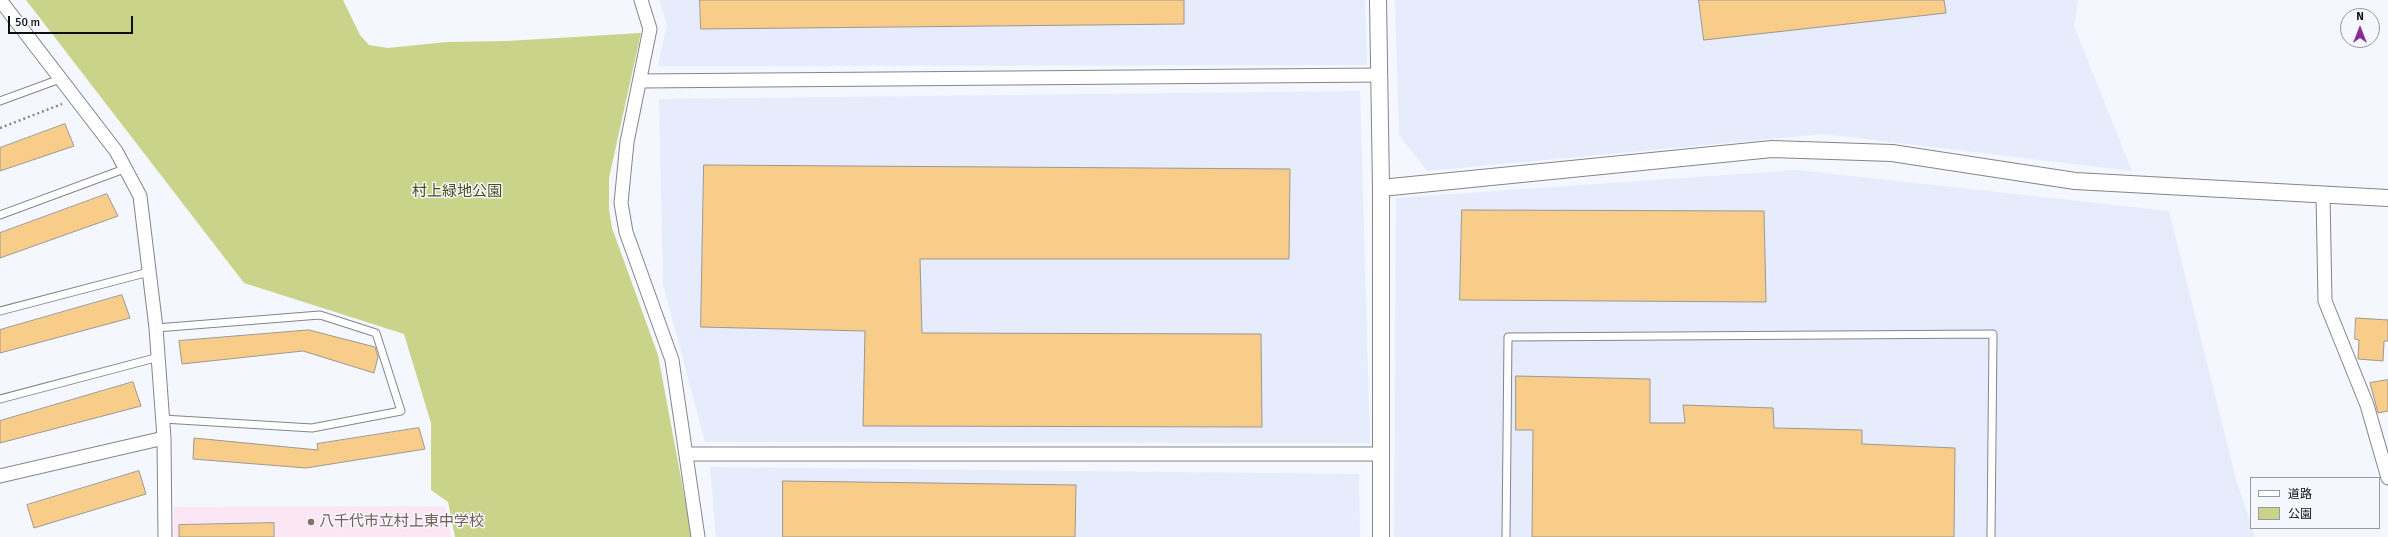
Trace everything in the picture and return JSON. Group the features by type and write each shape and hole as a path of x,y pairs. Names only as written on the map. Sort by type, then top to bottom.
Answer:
{"street":[{"path":"0,0 116,151 127,168 140,196 156,328 163,419 165,537"},
{"path":"641,0 650,29 627,142 622,203 626,232 672,360 698,537"},
{"path":"1378,0 1381,188 1381,537"},
{"path":"640,81 1380,74"},
{"path":"1381,188 1772,149 1892,154 2075,181 2388,198"},
{"path":"2323,195 2325,301 2367,405 2388,478"},
{"path":"0,476 164,438"},
{"path":"686,454 1381,454"}],"lane":[{"path":"0,101 60,79"},
{"path":"0,215 127,168"},
{"path":"0,311 149,272"},
{"path":"156,328 320,315 376,333 401,412 312,428 163,419"},
{"path":"1506,537 1508,338 1993,334 1991,537"},
{"path":"0,399 158,357"}],"path":[{"path":"0,128 75,99"}],"shaded area":[{"path":"659,0 1365,0 1367,65 658,66 667,24"},
{"path":"1395,0 2078,0 2074,26 2132,171 1824,134 1427,171 1399,135"},
{"path":"1360,91 1370,443 705,442 663,284 659,99"},
{"path":"1797,170 2169,211 2236,479 2250,522 2250,529 2252,529 2255,537 1394,537 1396,198"},
{"path":"710,467 1359,474 1360,537 716,537"},
{"name":"八千代市立村上東中学校","path":"445,506 451,537 174,537 174,507"}],"green space":[{"name":"村上緑地公園","path":"26,0 343,0 360,35 369,45 388,48 447,42 507,41 641,33 609,178 609,209 612,228 658,355 692,537 455,537 448,502 431,490 431,423 404,334 244,283"}],"building":[{"path":"700,0 1184,0 1184,24 701,29"},
{"path":"1699,0 1944,0 1946,13 1704,40"},
{"path":"65,124 74,146 0,171 0,148"},
{"path":"704,165 1290,169 1289,259 920,259 922,333 1261,334 1262,427 863,426 865,331 701,327"},
{"path":"107,194 118,216 0,258 0,233"},
{"path":"1462,210 1764,211 1766,302 1460,300"},
{"path":"122,295 130,318 0,353 0,330"},
{"path":"2356,318 2388,320 2388,341 2384,341 2383,361 2358,359 2359,340 2355,339"},
{"path":"309,330 375,347 378,357 374,373 303,351 182,364 179,341"},
{"path":"1516,376 1650,379 1650,423 1685,423 1683,405 1773,408 1774,428 1862,430 1862,444 1955,448 1954,537 1532,537 1533,430 1516,430"},
{"path":"2388,380 2388,411 2378,413 2370,383"},
{"path":"133,382 141,406 0,443 0,421"},
{"path":"419,428 425,449 306,468 193,459 194,438 318,450 317,444"},
{"path":"139,471 146,494 34,528 27,505"},
{"path":"783,481 1076,485 1075,537 783,537"},
{"path":"274,523 274,537 179,537 179,525"}],"place":[{"name":"八千代市立村上東中学校","path":"311,522"}]}
